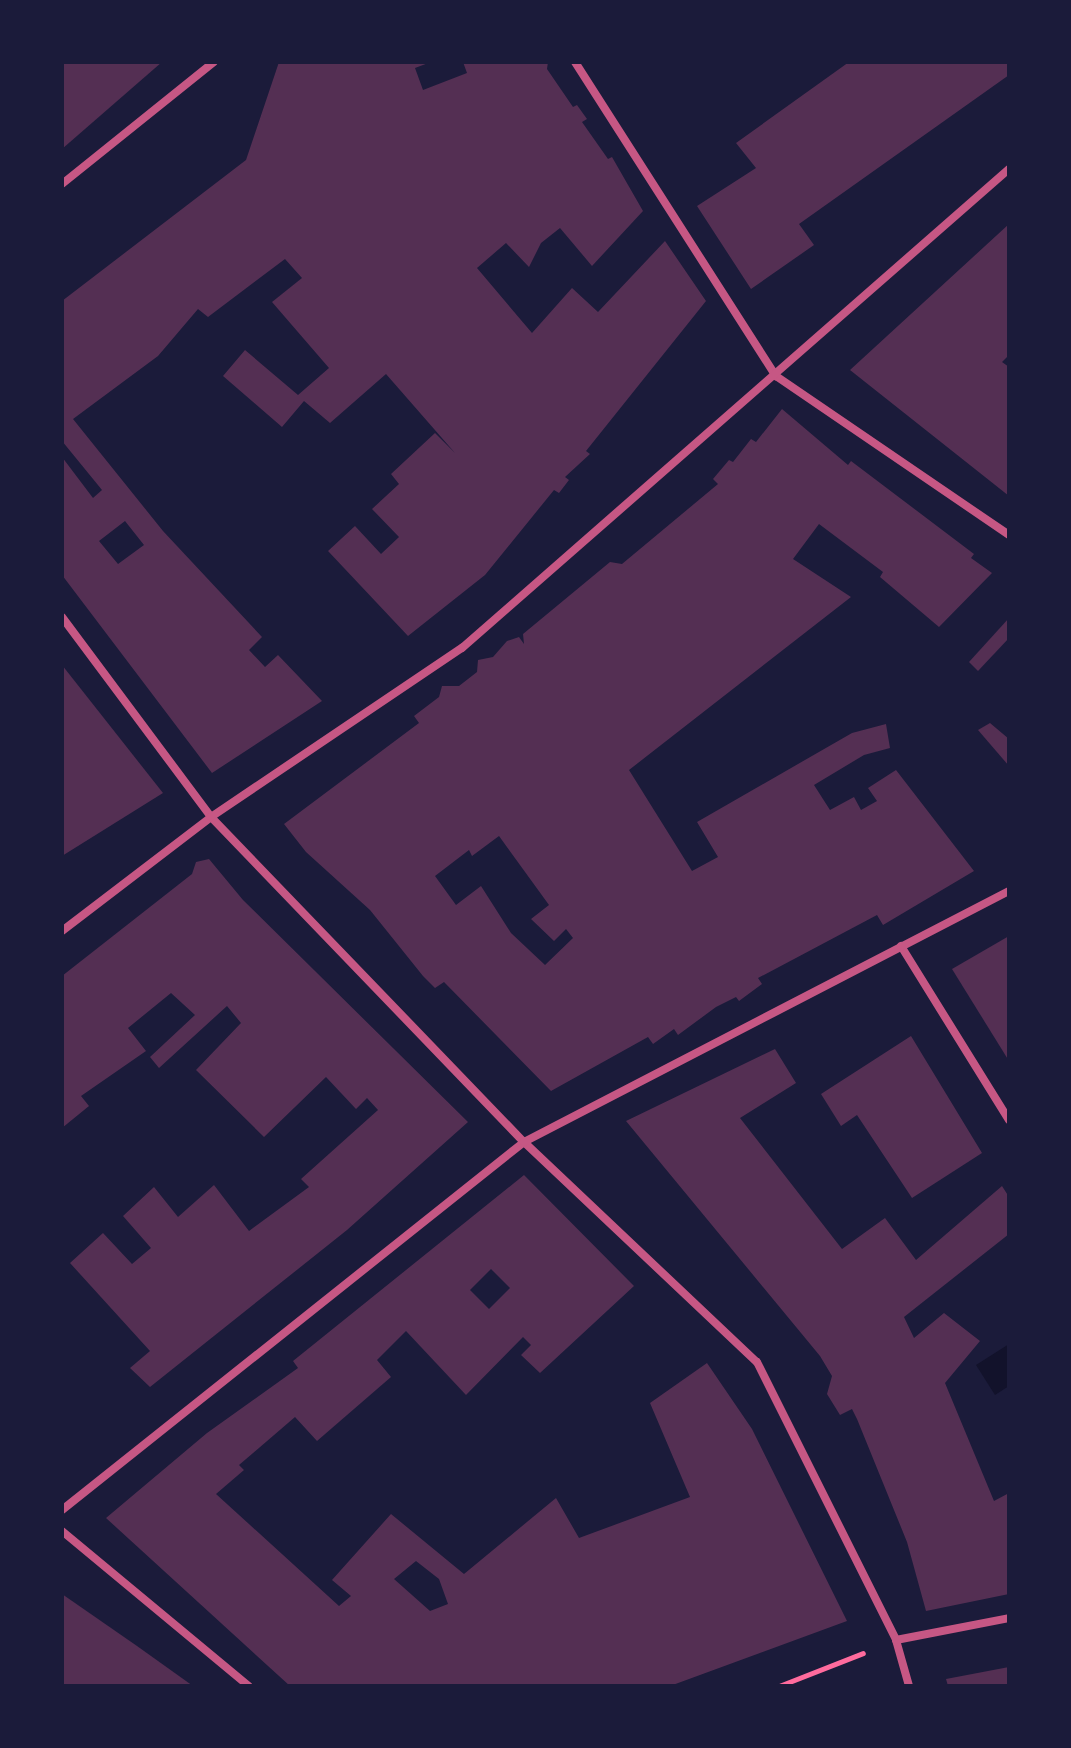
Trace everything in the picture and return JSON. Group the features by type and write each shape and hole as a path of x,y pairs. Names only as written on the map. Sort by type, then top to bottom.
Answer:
{"street":[{"path":"62,184 214,62"},
{"path":"575,62 776,376 1009,535"},
{"path":"62,931 211,817 462,648 1009,169"},
{"path":"62,617 211,817 524,1142 757,1362 896,1640 909,1686"},
{"path":"62,1510 524,1142 1009,891"},
{"path":"901,946 1009,1120"},
{"path":"62,1531 249,1686"},
{"path":"896,1640 1009,1618"}],"path":[{"path":"779,1686 896,1640"}],"shaded area":[{"path":"1009,1344 1009,1386 995,1395 976,1365"}],"building":[{"path":"62,62 162,62 62,149"},
{"path":"279,62 431,62 415,68 423,90 467,73 463,62 548,62 547,69 573,107 577,105 587,119 582,122 608,159 612,157 643,211 592,266 560,228 541,243 529,267 506,243 477,268 532,333 572,288 598,312 665,241 706,301 586,451 590,454 565,477 569,480 559,493 554,490 485,575 408,636 328,551 355,526 381,554 399,537 372,509 399,484 391,474 435,433 455,453 386,374 330,423 304,401 282,427 223,376 245,350 298,395 329,368 272,302 302,278 285,259 208,317 198,309 158,356 73,419 163,531 262,637 249,650 265,667 278,655 322,701 212,773 62,575 62,457 93,498 102,490 62,441 62,301 246,160","holes":["125,521 144,545 118,564 99,541"]},
{"path":"849,62 1009,62 1009,75 799,224 814,245 751,289 697,206 756,168 736,143"},
{"path":"1009,224 1009,355 1002,362 1009,367 1009,496 850,370"},
{"path":"782,409 848,465 851,461 974,554 971,558 992,573 939,627 880,577 883,572 819,524 793,559 851,597 629,770 692,871 718,857 697,822 852,733 886,724 890,748 864,755 814,785 830,810 854,797 861,810 877,801 868,788 896,770 974,871 883,925 877,915 758,978 762,984 739,1001 736,997 716,1007 678,1035 674,1029 653,1044 648,1037 551,1091 444,982 435,988 423,976 370,910 306,852 284,824 419,723 414,716 439,697 442,686 459,686 477,672 478,660 493,657 507,641 519,637 524,644 523,634 610,562 622,564 718,484 713,479 729,460 733,462 751,439 756,442","holes":["499,836 549,905 531,919 554,941 566,929 573,938 545,965 511,933 481,886 456,905 435,876 469,850 472,856"]},
{"path":"1009,618 1009,638 978,671 969,662"},
{"path":"62,665 163,793 62,856"},
{"path":"990,723 1009,739 1009,766 978,730"},
{"path":"209,859 243,900 468,1122 347,1230 150,1387 130,1368 150,1351 70,1263 103,1233 132,1264 151,1248 123,1216 154,1187 178,1217 214,1185 249,1231 309,1187 301,1179 378,1110 367,1098 356,1109 326,1077 264,1137 196,1070 241,1023 227,1006 159,1068 150,1057 195,1015 171,993 128,1028 146,1051 81,1096 89,1106 62,1128 62,976 192,874 196,862"},
{"path":"1009,936 1009,1061 952,969"},
{"path":"911,1036 982,1153 912,1198 857,1115 841,1126 821,1094"},
{"path":"775,1049 796,1083 740,1118 842,1249 885,1218 916,1260 1002,1186 1009,1197 1009,1234 904,1317 914,1338 944,1313 980,1341 945,1383 994,1501 1009,1493 1009,1594 926,1611 907,1542 857,1419 852,1409 840,1415 827,1394 832,1376 820,1356 626,1121"},
{"path":"524,1175 634,1286 540,1373 521,1355 531,1345 523,1337 466,1395 406,1331 377,1360 391,1377 317,1441 295,1417 239,1465 244,1470 216,1494 339,1606 351,1596 332,1580 391,1514 464,1574 556,1498 579,1538 690,1497 650,1403 707,1363 752,1429 847,1621 670,1686 290,1686 106,1518 207,1433 298,1368 293,1361","holes":["491,1269 510,1288 489,1309 470,1290","416,1561 439,1579 448,1604 430,1611 394,1579"]},
{"path":"62,1594 137,1646 193,1686 62,1686"},
{"path":"1009,1667 1009,1686 948,1686 946,1679"}]}
